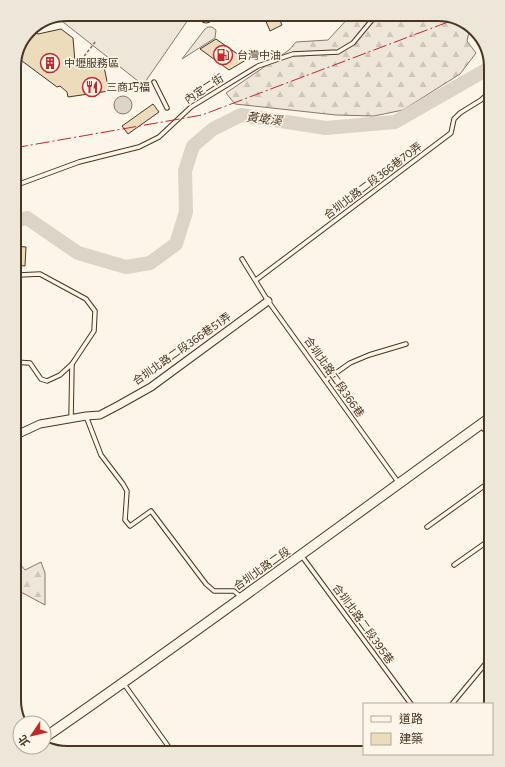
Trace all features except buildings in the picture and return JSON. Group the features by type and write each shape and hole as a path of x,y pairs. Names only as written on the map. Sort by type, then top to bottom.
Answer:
{"street":[{"name":"合圳北路二段366巷51弄","path":"21,433 40,424 100,415 151,387 268,301"},
{"name":"合圳北路二段","path":"52,732 301,555 484,421"}],"lane":[{"name":"內定二街","path":"21,183 79,162 139,147 159,137 191,107 258,66 293,54 338,52 353,43 371,21"},
{"path":"154,82 167,108"},
{"name":"合圳北路二段366巷70弄","path":"256,280 451,133 454,119 460,113 484,97"},
{"name":"合圳北路二段366巷","path":"242,259 268,301 399,483"},
{"path":"21,274 40,274 86,299 95,310 94,331 72,364 60,375 47,381 41,379 30,363 21,362"},
{"path":"326,380 350,363 369,354 406,344"},
{"path":"71,419 72,364"},
{"path":"86,416 101,455 123,484 127,492 125,520 130,526 151,511 206,584 214,591 234,591 242,597"},
{"path":"480,424 484,429"},
{"path":"427,528 484,486"},
{"path":"454,565 484,544"},
{"name":"合圳北路二段395巷","path":"301,555 410,703"},
{"path":"453,703 484,665"},
{"path":"123,683 168,746"}],"path":[{"path":"78,64 96,40"}],"green space":[{"path":"346,21 441,21 453,23 466,31 469,34 467,41 476,53 460,74 403,110 374,116 336,115 235,104 226,93 289,50 296,42 328,40"},
{"path":"212,27 216,30 215,38 182,59 205,29"},
{"path":"41,562 45,573 45,605 21,592 21,565 25,570"}],"shaded area":[{"path":"187,21 143,85 62,22"},
{"path":"123,96 129,99 132,105 129,111 123,114 117,111 114,105 117,99"}],"waterway":[{"name":"黃墘溪","path":"21,219 27,218 78,253 126,267 150,263 176,244 186,212 185,171 193,146 213,129 241,115 326,128 395,122 484,71"}],"power":[{"path":"21,147 202,115 448,22"}],"place":[{"name":"台灣中油","path":"223,55"},
{"name":"中壢服務區","path":"50,63"},
{"name":"三商巧福","path":"92,87"}]}
